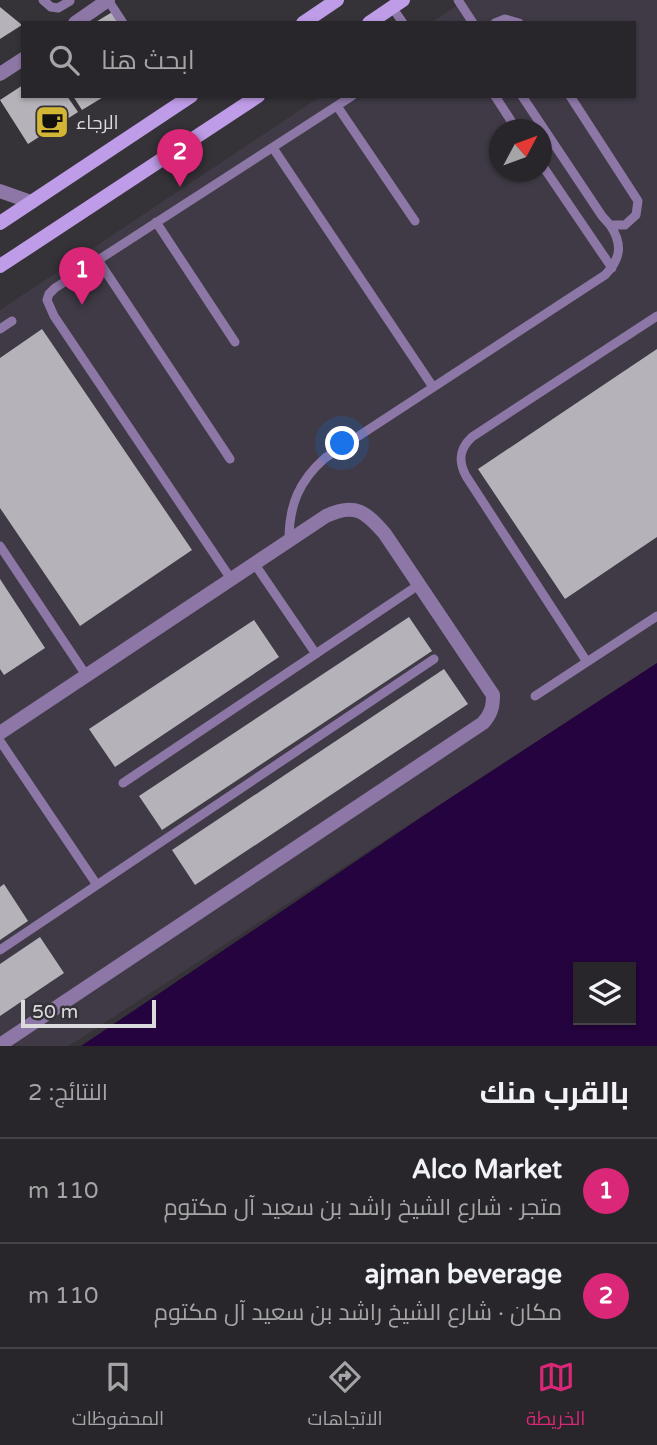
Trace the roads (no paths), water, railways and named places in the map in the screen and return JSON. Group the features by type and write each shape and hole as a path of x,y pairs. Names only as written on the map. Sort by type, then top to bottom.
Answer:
{"main road":[{"path":"306,21 337,0"},
{"path":"372,21 398,4"},
{"path":"0,266 255,98"},
{"path":"0,223 175,101"}],"street":[{"path":"78,21 108,0"},
{"path":"0,74 21,60"},
{"path":"0,191 31,202"},
{"path":"0,733 254,563 339,510 352,509 366,513 385,534 489,685 493,695 490,715 483,723 0,1045"}],"lane":[{"path":"43,0 58,8 70,1"},
{"path":"108,0 122,21"},
{"path":"458,0 472,21"},
{"path":"398,4 402,21"},
{"path":"231,579 54,316 47,300 49,293 98,260 349,98"},
{"path":"496,98 510,119"},
{"path":"289,540 292,503 311,470 325,458 605,275 617,261 619,242 610,225 523,98"},
{"path":"571,98 638,201 632,222 610,225"},
{"path":"337,106 415,220"},
{"path":"273,148 433,387"},
{"path":"552,181 612,268"},
{"path":"156,222 235,342"},
{"path":"98,260 230,459"},
{"path":"587,662 466,477 460,460 461,451 472,437 657,316"},
{"path":"0,328 12,321"},
{"path":"0,546 86,675"},
{"path":"254,563 316,654"},
{"path":"123,783 420,584"},
{"path":"535,696 657,616"},
{"path":"0,950 434,659"},
{"path":"0,741 97,885"}],"place":[{"name":"الرجاء","path":"52,122"},
{"name":"ajman beverage","path":"180,187"},
{"name":"Alco Market","path":"82,305"}]}
